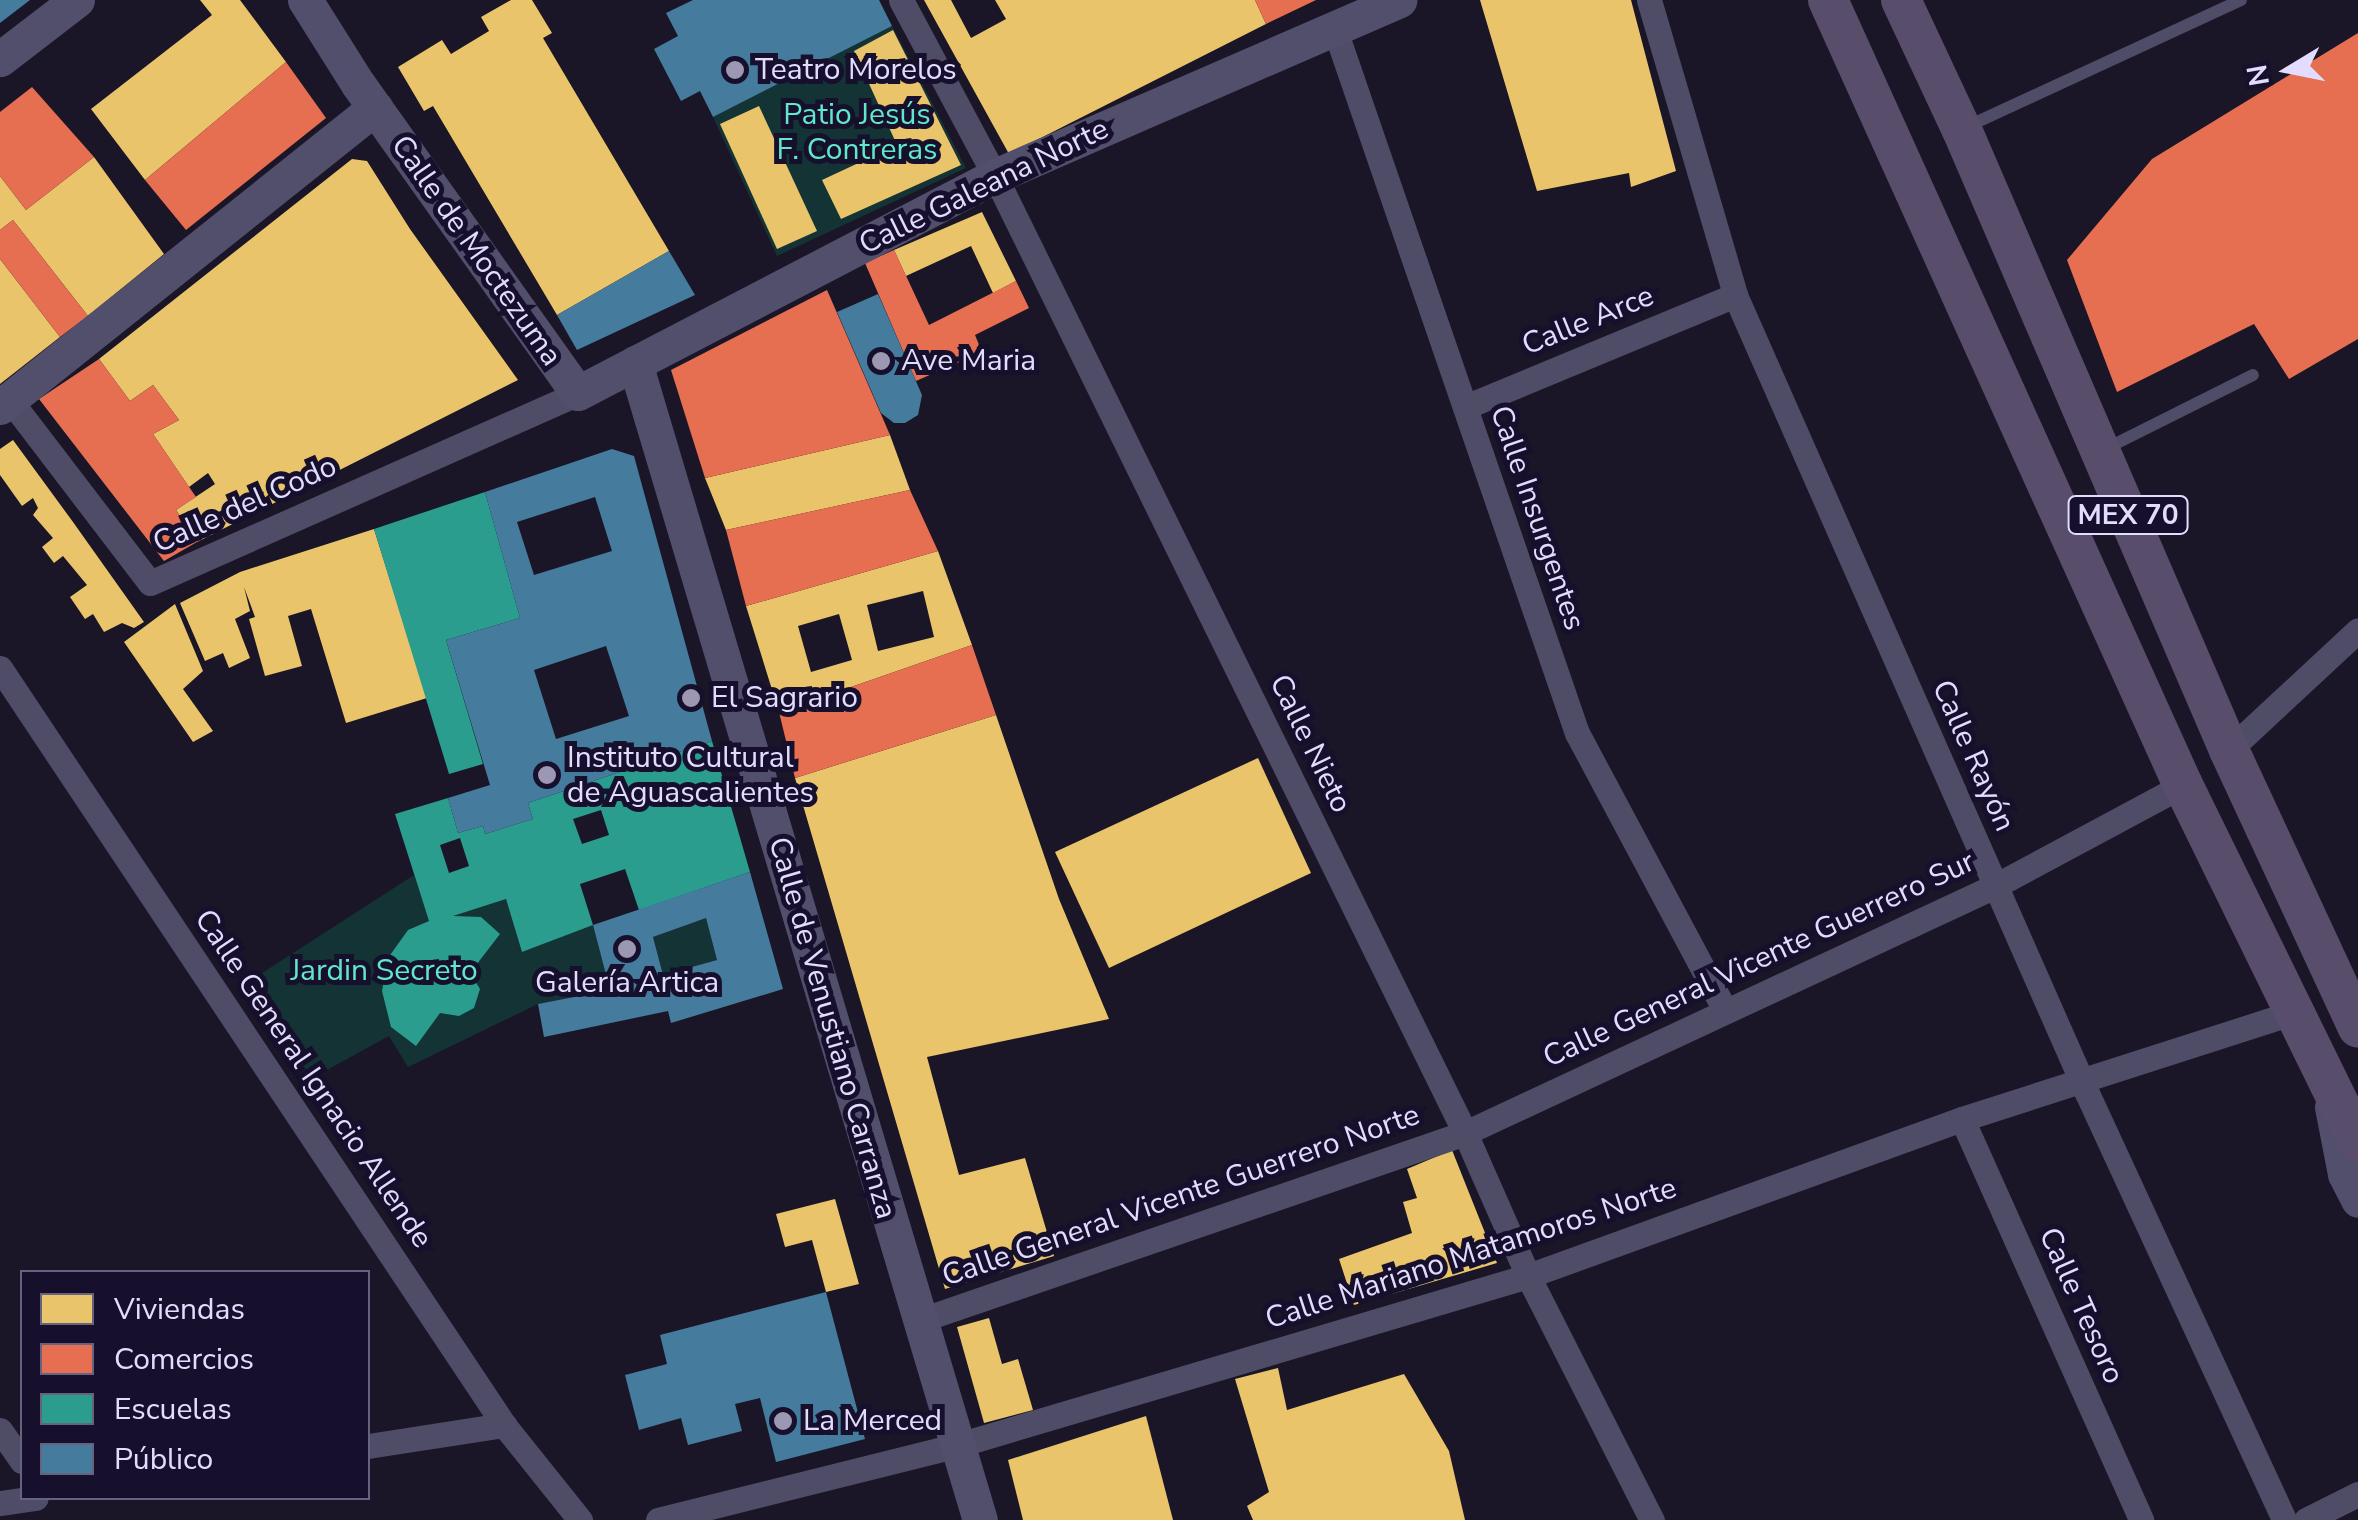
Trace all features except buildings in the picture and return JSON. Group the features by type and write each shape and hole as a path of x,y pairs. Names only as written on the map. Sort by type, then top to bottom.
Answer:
{"main road":[{"name":"MEX 70","path":"1828,0 2183,785 2358,1142"},
{"name":"MEX 70","path":"1901,0 1962,130 2229,750 2353,1003"}],"street":[{"path":"0,59 77,0"},
{"name":"Calle de Moctezuma","path":"305,0 376,108 578,393"},
{"name":"Calle Nieto","path":"900,0 995,176 1465,1133 1528,1276 1652,1520"},
{"name":"Calle Galeana Norte","path":"578,393 995,176 1398,0"},
{"name":"Calle Rayón","path":"1649,0 1735,295 1995,886 2284,1520"},
{"name":"Calle Insurgentes","path":"1334,27 1577,733 1725,1010"},
{"path":"5,403 376,108"},
{"name":"Calle Arce","path":"1465,407 1735,295"},
{"name":"Calle de Venustiano Carranza","path":"635,363 980,1520"},
{"name":"Calle del Codo","path":"5,403 150,583 578,393"},
{"path":"2229,750 2358,630"},
{"name":"Calle General Ignacio Allende","path":"0,668 504,1425 580,1520"},
{"name":"Calle General Vicente Guerrero Sur","path":"1465,1133 1995,886 2183,785"},
{"name":"Calle Mariano Matamoros Norte","path":"658,1520 955,1446 1528,1276 1962,1119 2292,1013"},
{"name":"MEX 70","path":"2328,1087 2346,1174 2358,1200"},
{"name":"Calle Tesoro","path":"1962,1119 2140,1520"},
{"name":"Calle General Vicente Guerrero Norte","path":"918,1321 1465,1133"},
{"path":"370,1446 504,1425"},
{"path":"2306,1520 2358,1494"}],"lane":[{"path":"1962,130 2241,0"},
{"path":"2100,452 2254,375"}],"green space":[{"name":"Patio Jesús F. Contreras","path":"892,26 966,168 777,256 713,117"},
{"name":"Jardin Secreto","path":"414,875 430,923 506,899 522,952 593,925 610,990 538,1004 408,1067 389,1036 305,1082 242,986"},
{"path":"706,918 717,960 663,975 653,937"}],"place":[{"name":"Teatro Morelos","path":"735,70"},
{"name":"Ave Maria","path":"881,361"},
{"name":"El Sagrario","path":"691,698"},
{"name":"Instituto Cultural de Aguascalientes","path":"547,775"},
{"name":"Galería Artica","path":"627,949"},
{"name":"La Merced","path":"783,1421"}]}
